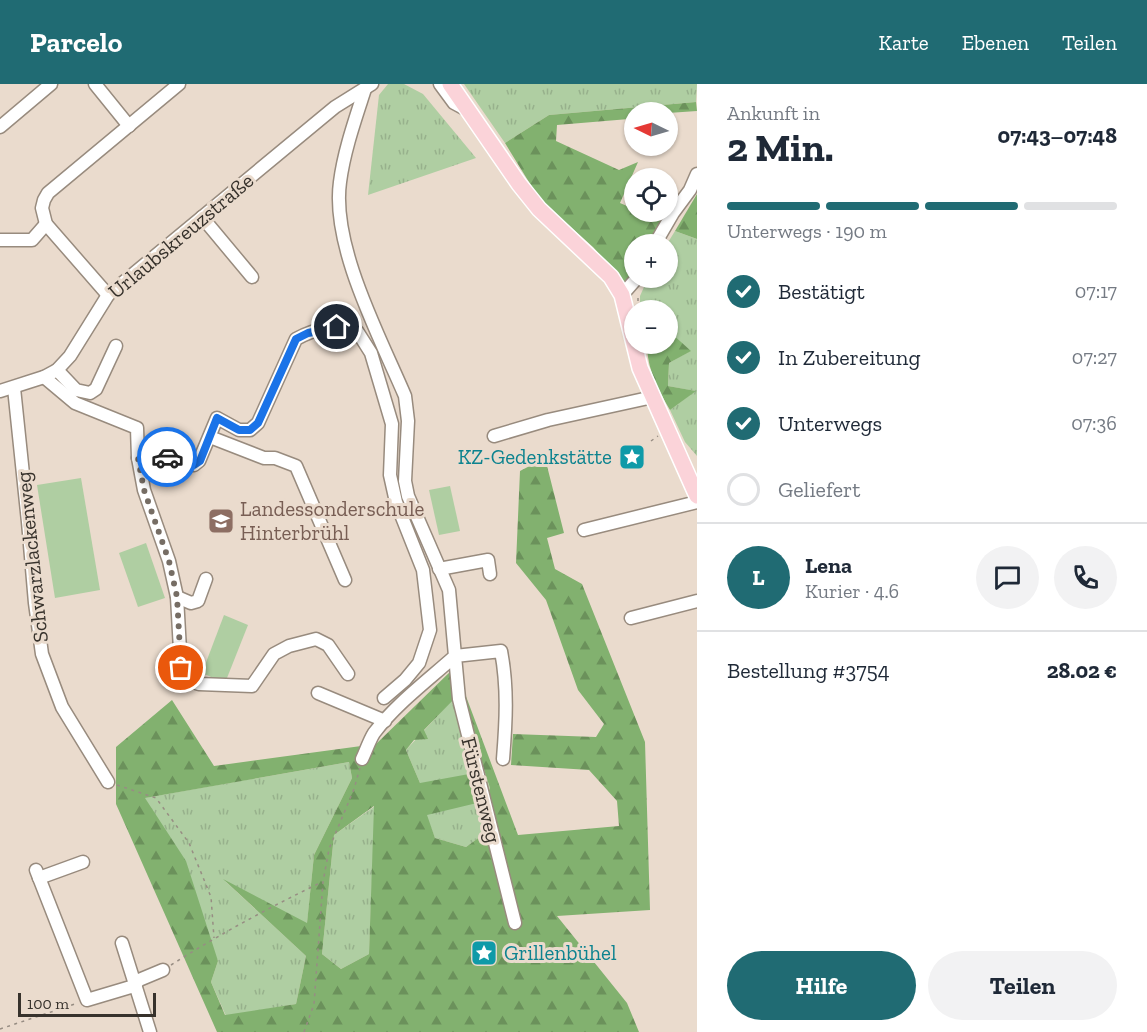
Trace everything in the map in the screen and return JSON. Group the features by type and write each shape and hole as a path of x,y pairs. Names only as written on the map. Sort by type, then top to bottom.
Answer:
{"main road":[{"path":"450,84 539,209 600,264 622,295 640,368 697,496"}],"street":[{"path":"0,127 51,84"},
{"path":"95,84 129,126"},
{"path":"108,295 46,224 42,208 44,200 48,193 179,84"},
{"path":"440,84 454,103 467,110"},
{"name":"Urlaubskreuzstraße","path":"0,392 44,377 57,370 70,356 108,295 335,107 369,86"},
{"name":"Fürstenweg","path":"369,86 348,144 339,184 340,224 348,258 405,396 408,421 406,488 449,590 459,699 515,923"},
{"path":"661,234 673,213 694,194 697,174"},
{"path":"202,217 252,277"},
{"path":"0,240 32,240 46,224"},
{"path":"622,295 628,288"},
{"path":"138,458 151,452 194,465 200,461 217,418 239,430 250,430 258,423 296,339 308,333 337,327 357,332 371,353 392,424 390,475 396,501 423,570 430,630 419,663 405,680 384,699"},
{"path":"57,370 76,390 90,393 96,389 116,346"},
{"path":"44,377 75,403 137,428 138,458 144,490 169,561 177,597 181,668 184,680 199,684 252,686 274,654 289,646 316,639 328,645 348,674"},
{"name":"Schwarzlackenweg","path":"14,388 42,654 62,707 108,782"},
{"path":"494,436 548,420 652,397"},
{"path":"210,437 264,458 275,458 296,466 345,580"},
{"path":"584,530 697,502"},
{"path":"440,569 488,560 490,574"},
{"path":"177,597 191,603 198,601 206,579"},
{"path":"631,618 697,601"},
{"path":"362,759 372,735 400,704 455,656 501,651 506,677 507,708 503,759"},
{"path":"318,693 385,721"},
{"path":"83,862 38,874 87,1000 134,986 140,980 163,970"},
{"path":"122,943 150,1032"}],"path":[{"path":"651,441 659,436"},
{"path":"304,1032 314,1004 323,882 329,849 354,789 362,759"},
{"path":"108,782 156,798 189,843 211,897 214,938"},
{"path":"163,970 214,938 278,903 323,882"},
{"path":"0,1029 74,1004"}],"green space":[{"path":"388,84 404,84 423,94 476,158 368,195 379,95"},
{"path":"464,84 697,84 696,102 624,102 624,108 549,115 505,143"},
{"path":"696,102 697,111 678,112 678,104"},
{"path":"624,108 624,119 557,125 556,141 619,170 638,162 635,168 624,168 624,194 620,203 624,205 624,222 661,222 655,234 624,234 624,283 593,247 540,200 505,143 549,115"},
{"path":"697,194 697,239 675,231"},
{"path":"675,231 697,239 697,456 685,442 670,410 695,391 668,386 669,363 690,351 678,340 678,300 640,300 644,288 678,288 678,234 673,234"},
{"path":"678,339 691,351 669,363 668,386 696,391 670,410 651,370 647,354 678,354"},
{"path":"545,458 564,533 547,538 555,569 582,584 645,742 650,910 557,916 627,1003 639,1032 217,1032 116,804 116,747 172,700 214,766 376,744 455,667 518,835 619,826 617,801 589,770 511,765 513,734 596,737 604,724 578,690 546,600 516,563 520,471","holes":["459,694 490,788 483,807 485,833 466,847 435,838 427,815 477,803 469,774 420,783 406,750 414,740 428,739 424,730","349,762 352,778 314,855 307,923 223,879 306,956 296,1004 225,1015 211,982 218,961 186,861 145,798","374,806 369,954 341,969 322,954 334,835"]},
{"path":"81,478 100,590 55,598 37,485"},
{"path":"450,486 460,531 439,535 429,490"},
{"path":"146,543 165,598 138,607 119,553"},
{"path":"224,615 248,625 225,683 202,673"},
{"path":"459,693 490,788 483,807 485,833 466,847 435,838 426,815 420,783 406,750"},
{"path":"349,762 352,778 314,855 307,924 225,881 306,956 296,1004 226,1016 211,982 218,961 144,798"},
{"path":"375,806 369,954 341,969 322,954 334,835"}],"way so far":[{"path":"167,457 151,452 138,458 144,490 169,561 177,597 181,668"}],"place":[{"name":"KZ-Gedenkstätte","path":"632,457"},
{"name":"Landessonderschule Hinterbrühl","path":"221,521"},
{"name":"Grillenbühel","path":"484,953"}],"route":[{"path":"167,457 194,465 200,461 217,418 239,430 250,430 258,423 296,339 308,333 337,327"}]}
